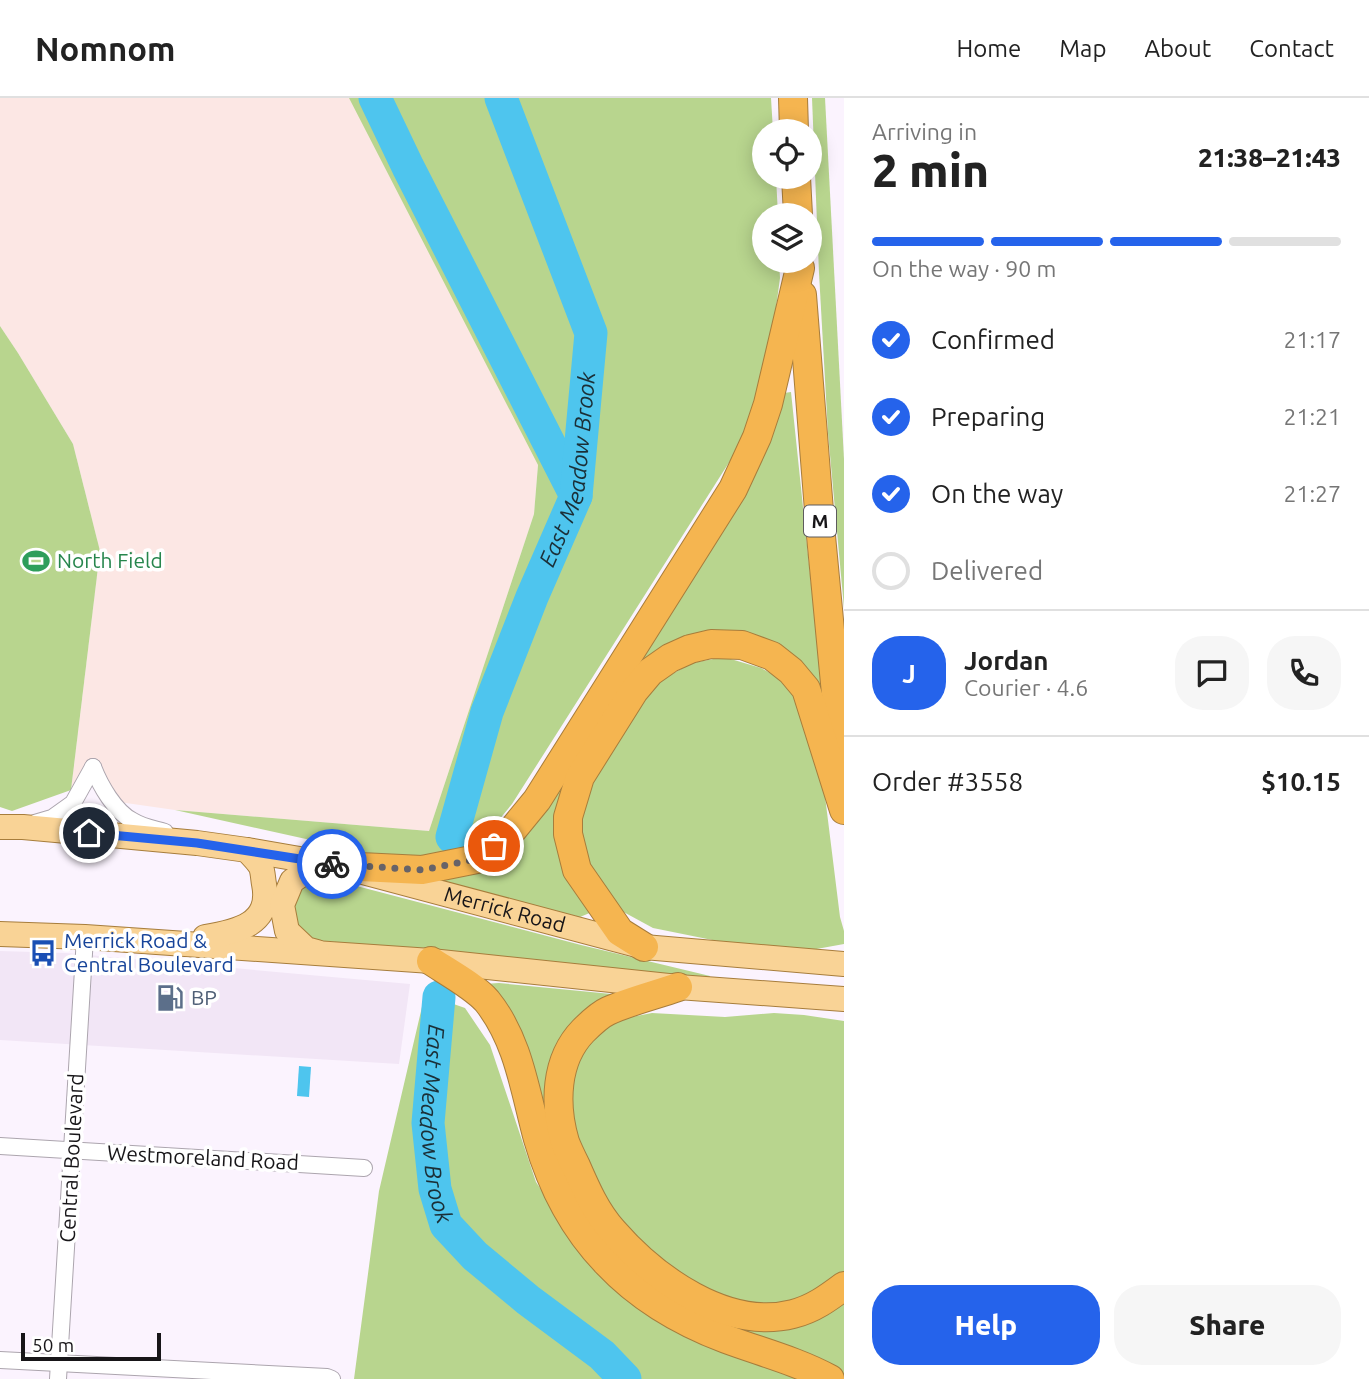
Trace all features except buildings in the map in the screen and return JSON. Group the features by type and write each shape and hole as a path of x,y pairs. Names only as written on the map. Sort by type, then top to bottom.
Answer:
{"highway":[{"path":"793,98 794,119"},
{"path":"341,866 422,870 477,859 510,833 537,800 733,489 757,437 768,404 798,273"},
{"name":"M","path":"801,273 821,536 844,773"},
{"path":"644,947 620,932 576,870 568,834 568,817 580,778 634,691 650,672 670,658 711,644 742,645 772,656 792,671 806,689 844,810"},
{"path":"431,961 486,1000 511,1039 519,1060 539,1142 553,1181 580,1231 607,1263 641,1294 681,1319 725,1338 810,1368 830,1379"},
{"path":"678,987 606,1012 582,1032 565,1057 560,1077 559,1115 565,1143 593,1203 612,1230 656,1273 694,1297 737,1314 792,1314 819,1304 844,1286"}],"main road":[{"name":"Merrick Road","path":"8,825 197,843 341,866 644,947 844,964"},
{"path":"127,940 195,939 227,934 243,928 261,914 267,898 261,868 247,850"},
{"path":"332,955 306,949 287,931 282,905 292,881 314,866 341,866"},
{"path":"0,934 85,937 431,961 678,987 844,999"}],"street":[{"path":"8,825 52,818 73,803 93,767 100,785 133,821 197,843"},
{"name":"Central Boulevard","path":"59,1371 85,937"},
{"name":"Westmoreland Road","path":"0,1146 363,1168"},
{"path":"0,1360 59,1371 332,1379"}],"shaded area":[{"path":"0,98 350,98 538,465 534,514 429,831 175,810 119,802 88,765 71,790 100,551 73,444 0,326"},
{"path":"0,951 66,953 410,984 399,1064 0,1040"}],"green space":[{"path":"349,98 771,98 772,119 752,119 752,189 777,189 777,203 752,203 752,273 780,273 780,278 768,368 749,431 512,804 475,849 436,860 392,858 175,810 429,831 534,514 538,465"},
{"path":"812,98 825,98 844,459 844,608 828,433 819,273 822,273 822,203 816,203 816,189 822,189 822,119 813,119"},
{"path":"0,326 73,444 100,551 71,790 12,811 0,807"},
{"path":"791,392 824,708 764,643 634,677 561,851 573,890 592,912 580,917 422,876 504,849 784,393"},
{"path":"724,657 761,668 786,682 799,695 820,756 844,944 800,952 747,947 653,928 607,903 585,875 577,828 581,797 656,683 692,663"},
{"path":"309,879 330,879 710,976 709,981 315,940 295,929 289,898"},
{"path":"499,983 632,996 596,1012 577,1027 560,1054 551,1083 551,1114 556,1146 583,1206 601,1233 631,1267 671,1295 714,1315 748,1326 782,1326 804,1321 844,1299 844,1377 818,1364 700,1321 660,1300 619,1265 589,1230 557,1175 532,1082 514,1030 483,984"},
{"path":"425,994 465,1008 490,1045 536,1182 583,1253 803,1379 354,1379 379,1191"},
{"path":"652,1013 725,1017 774,1013 844,1021 844,1274 801,1307 744,1309 693,1290 609,1215 577,1152 567,1082 584,1046 611,1021"}],"water":[{"path":"299,1066 311,1067 309,1097 297,1096"}],"waterway":[{"path":"375,98 576,496"},
{"name":"East Meadow Brook","path":"452,837 487,712 532,597 576,496 591,333 501,98"},
{"name":"East Meadow Brook","path":"439,997 428,1123 435,1189 446,1225 475,1256 528,1300 602,1355 625,1379"}],"way so far":[{"path":"332,864 422,870 477,859 494,846"}],"place":[{"name":"North Field","path":"36,561"},
{"name":"Merrick Road & Central Boulevard","path":"43,953"},
{"name":"BP","path":"170,998"}],"route":[{"path":"89,833 197,843 332,864"}]}
